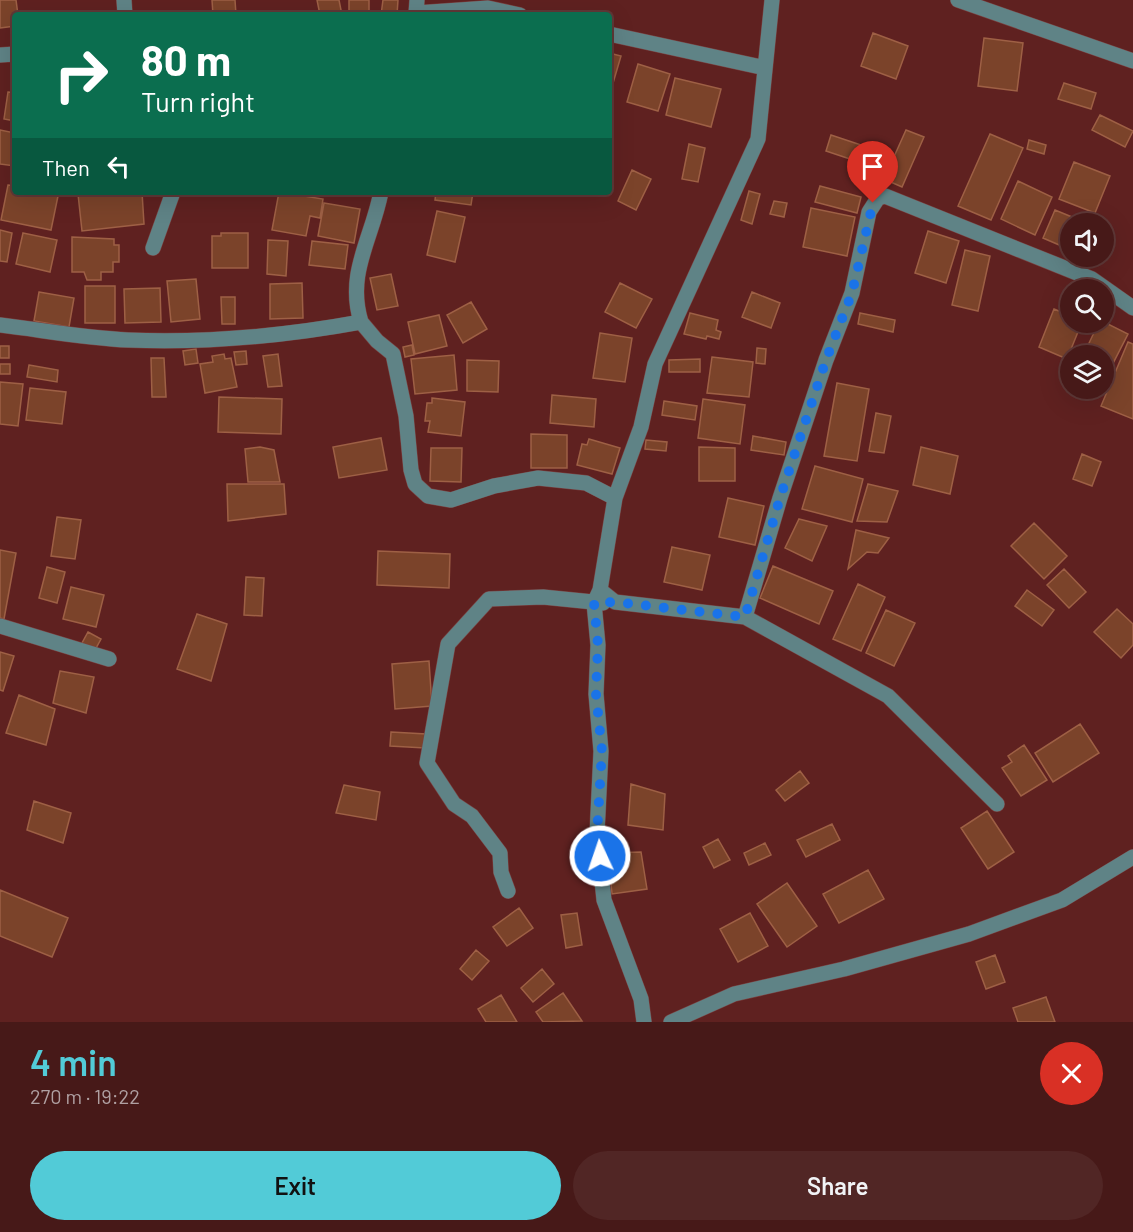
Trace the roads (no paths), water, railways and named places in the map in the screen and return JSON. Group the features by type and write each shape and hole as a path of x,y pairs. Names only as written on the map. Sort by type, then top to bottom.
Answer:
{"street":[{"path":"644,1022 641,999 604,900 597,834 602,751 596,694 597,597 615,498 641,427 655,364 758,140 772,0"},
{"path":"958,0 1133,61"},
{"path":"416,10 488,8 506,12"},
{"path":"612,35 765,68"},
{"path":"153,248 171,195"},
{"path":"380,195 360,256 354,301 361,322 377,341 393,354 406,416 411,470 415,484 428,496 451,500 494,486 538,478 586,483 615,498"},
{"path":"745,617 780,498 826,360 852,293 869,212 878,198 885,196 1092,279 1133,308"},
{"path":"0,325 127,340 160,340 291,335 361,322"},
{"path":"508,891 501,872 501,853 472,816 454,804 427,763 448,644 489,599 597,597 615,602 745,617 888,696 996,804"},
{"path":"0,626 109,659"},
{"path":"671,1022 734,994 844,969 969,934 1062,900 1133,857"}]}
